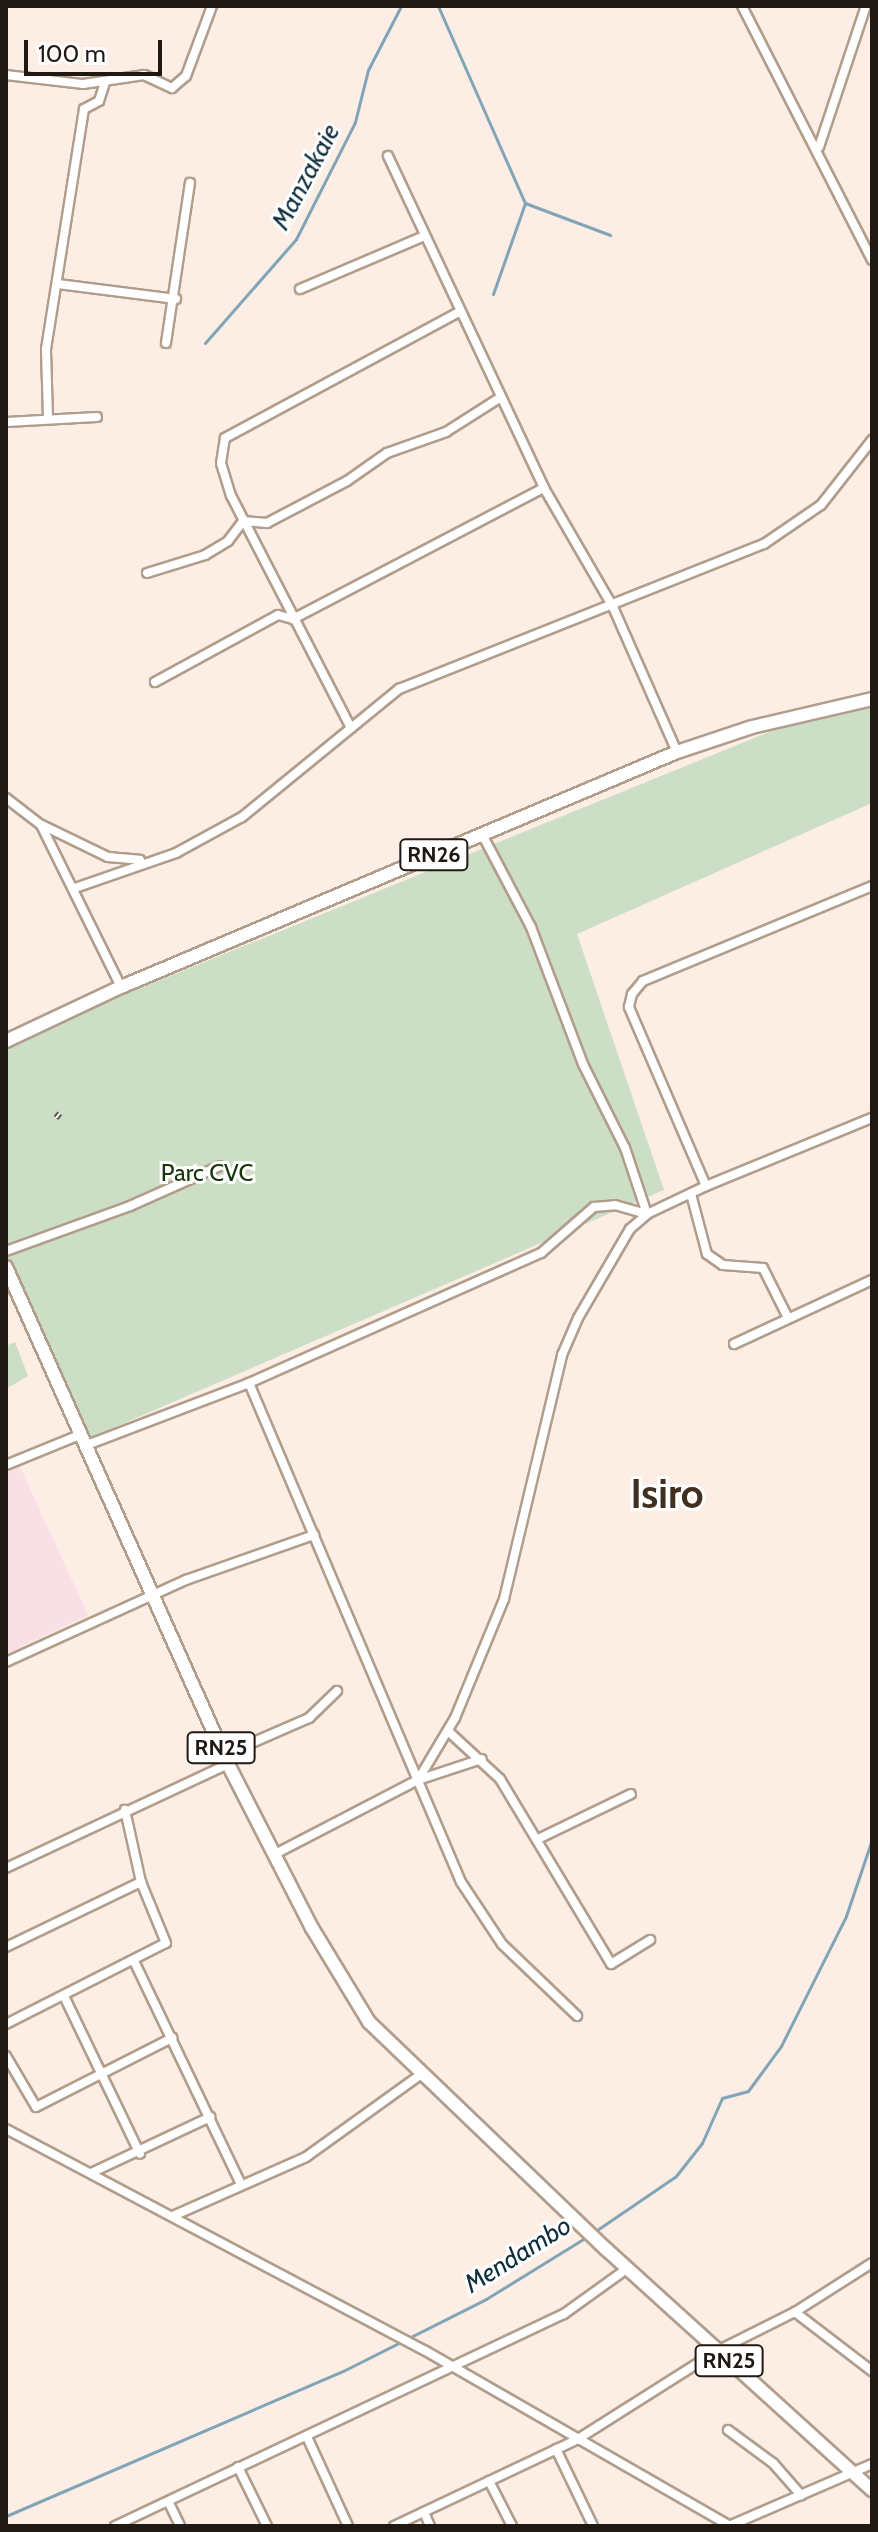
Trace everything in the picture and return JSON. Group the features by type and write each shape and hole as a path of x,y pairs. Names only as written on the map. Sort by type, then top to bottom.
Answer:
{"main road":[{"name":"RN26","path":"6,1041 121,987 677,752 752,727 872,699"},
{"name":"RN25","path":"6,1267 226,1759 369,2022 420,2075 717,2351 872,2490"}],"street":[{"path":"6,75 105,82 144,75 172,88 186,76 212,6"},
{"path":"742,6 819,147 872,260"},
{"path":"819,147 866,6"},
{"path":"48,418 46,349 84,109 99,101 105,82"},
{"path":"388,156 544,488 613,607 677,752"},
{"path":"166,343 176,299 190,183"},
{"path":"300,289 424,236"},
{"path":"58,284 176,299"},
{"path":"351,728 243,521 221,463 225,438 459,312"},
{"path":"243,521 267,523 347,481 387,453 446,432 501,397"},
{"path":"6,422 97,417"},
{"path":"75,888 145,861 176,853 242,817 399,689 613,607 764,544 821,505 872,440"},
{"path":"155,682 278,615 293,619 544,488"},
{"path":"147,573 205,555 228,541 243,521"},
{"path":"6,798 41,825 108,857 145,861"},
{"path":"41,825 75,888 121,987"},
{"path":"482,834 531,927 583,1064 625,1148 647,1214"},
{"path":"706,1186 629,1007 632,994 656,975 872,886"},
{"path":"418,1780 448,1731 504,1599 567,1343 611,1255 647,1214 706,1186 872,1118"},
{"path":"6,1251 130,1206 220,1166"},
{"path":"691,1194 707,1254 723,1265 763,1268 788,1318"},
{"path":"6,1465 249,1383 541,1253 594,1207 615,1205 647,1214"},
{"path":"734,1344 872,1280"},
{"path":"249,1383 418,1780 481,1919 577,2016"},
{"path":"6,1662 155,1597 186,1580 314,1535"},
{"path":"6,1868 309,1718 337,1691"},
{"path":"448,1731 482,1759 538,1839 611,1964 650,1940"},
{"path":"275,1854 418,1780 482,1759"},
{"path":"538,1839 631,1794"},
{"path":"6,2024 166,1943 141,1882 125,1810"},
{"path":"6,1947 141,1882"},
{"path":"134,1961 241,2184"},
{"path":"64,1996 140,2154"},
{"path":"6,2056 36,2107 172,2038"},
{"path":"173,2216 306,2157 420,2075"},
{"path":"91,2173 140,2154 210,2117"},
{"path":"6,2129 449,2365 730,2526 746,2522 872,2464"},
{"path":"394,2526 578,2439 717,2351 795,2312 872,2263"},
{"path":"115,2526 169,2503 238,2467 308,2439 449,2365 564,2314 628,2268"},
{"path":"795,2312 872,2371"},
{"path":"728,2430 773,2463 801,2495"},
{"path":"308,2439 348,2526"},
{"path":"556,2449 593,2526"},
{"path":"238,2467 267,2526"},
{"path":"489,2481 512,2526"},
{"path":"169,2503 180,2526"},
{"path":"424,2512 430,2526"}],"shaded area":[{"path":"20,1467 88,1615 6,1654 6,1473"}],"green space":[{"name":"Parc CVC","path":"872,690 872,803 577,934 664,1190 78,1443 6,1269 6,1043"},
{"path":"15,1342 28,1376 6,1389 6,1346"}],"waterway":[{"name":"Manzakaie","path":"205,343 296,239 355,122 368,70 401,6"},
{"path":"438,6 525,203 610,235"},
{"path":"493,294 525,203"},
{"name":"Mendambo","path":"594,2232 676,2176 702,2143 722,2098 748,2091 781,2046 846,1916 872,1839"},
{"name":"Mendambo","path":"6,2516 343,2371 486,2299 588,2236"}],"railway":[{"path":"56,1118 60,1113"}],"district":[{"name":"Isiro","path":"667,1494"}]}
